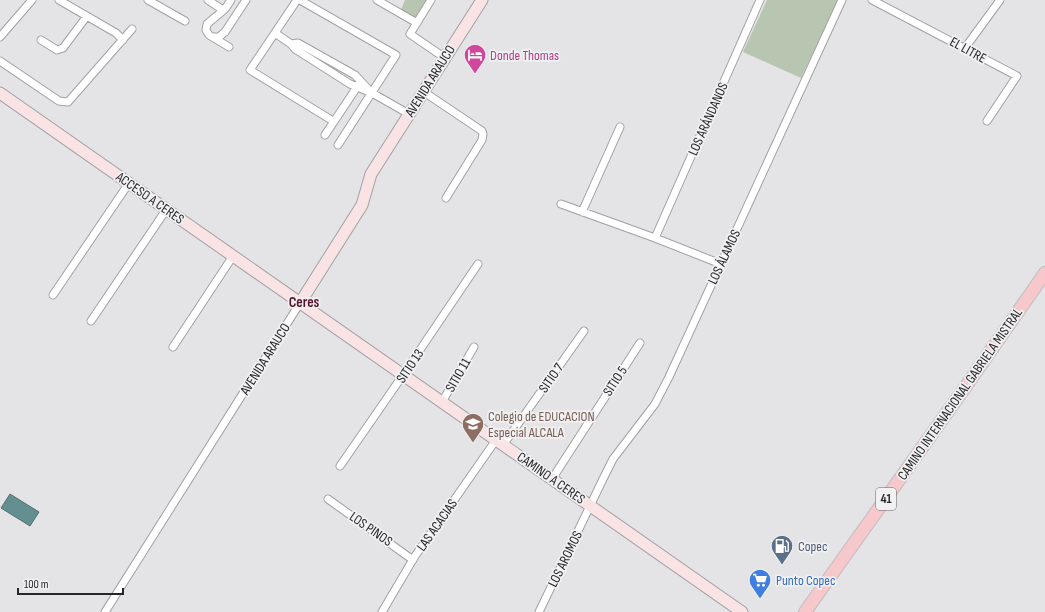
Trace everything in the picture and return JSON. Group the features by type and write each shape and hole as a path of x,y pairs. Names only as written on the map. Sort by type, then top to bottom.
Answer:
{"main road":[{"name":"CAMINO INTERNACIONAL GABRIELA MISTRAL","path":"805,612 1045,273"}],"street":[{"path":"0,37 32,0"},
{"path":"59,0 116,33 123,40"},
{"path":"148,0 185,21"},
{"path":"160,7 164,0"},
{"path":"208,0 224,10"},
{"path":"229,48 209,35 206,30 207,24 224,10 231,0"},
{"path":"214,37 219,37 225,32 246,0"},
{"path":"297,0 250,70 333,121"},
{"path":"300,0 396,55 338,145"},
{"path":"377,0 417,23"},
{"path":"431,0 410,34 445,58"},
{"name":"AVENIDA ARAUCO","path":"105,612 362,205 371,174 482,0"},
{"name":"LOS ARÁNDANOS","path":"655,238 760,0"},
{"name":"LOS ÁLAMOS","path":"591,506 614,459 655,404 669,377 842,0"},
{"name":"EL LITRE","path":"872,0 1017,76 987,121"},
{"path":"965,48 1000,0"},
{"path":"41,40 57,50 62,48 87,16"},
{"path":"0,62 59,101 68,102 132,29"},
{"path":"275,33 291,44 295,49 350,84 359,83 372,93 409,114"},
{"path":"325,135 359,83"},
{"path":"424,92 482,131 483,134 482,140 446,198"},
{"name":"ACCESO A CERES","path":"0,93 300,303"},
{"path":"582,212 620,127"},
{"path":"53,295 129,183"},
{"path":"561,204 721,264"},
{"path":"91,321 166,210"},
{"path":"173,347 233,256"},
{"name":"SITIO 13","path":"340,466 478,264"},
{"name":"CAMINO A CERES","path":"300,303 742,612"},
{"name":"SITIO 7","path":"500,443 584,331"},
{"name":"SITIO 5","path":"552,479 640,343"},
{"name":"SITIO 11","path":"442,402 474,347"},
{"name":"LAS ACACIAS","path":"382,612 413,560 500,443"},
{"name":"LOS PINOS","path":"328,499 413,560"},
{"name":"LOS AROMOS","path":"539,612 591,506"}],"green space":[{"path":"405,0 430,0 418,20 401,10"},
{"path":"767,0 838,0 801,78 743,52"}],"water":[{"path":"10,494 39,512 30,526 1,508"}],"place":[{"name":"Donde Thomas","path":"475,74"},
{"name":"Colegio de EDUCACION Especial ALCALA","path":"473,444"},
{"name":"Copec","path":"782,566"},
{"name":"Punto Copec","path":"760,600"}],"district":[{"name":"Ceres","path":"304,302"}]}
